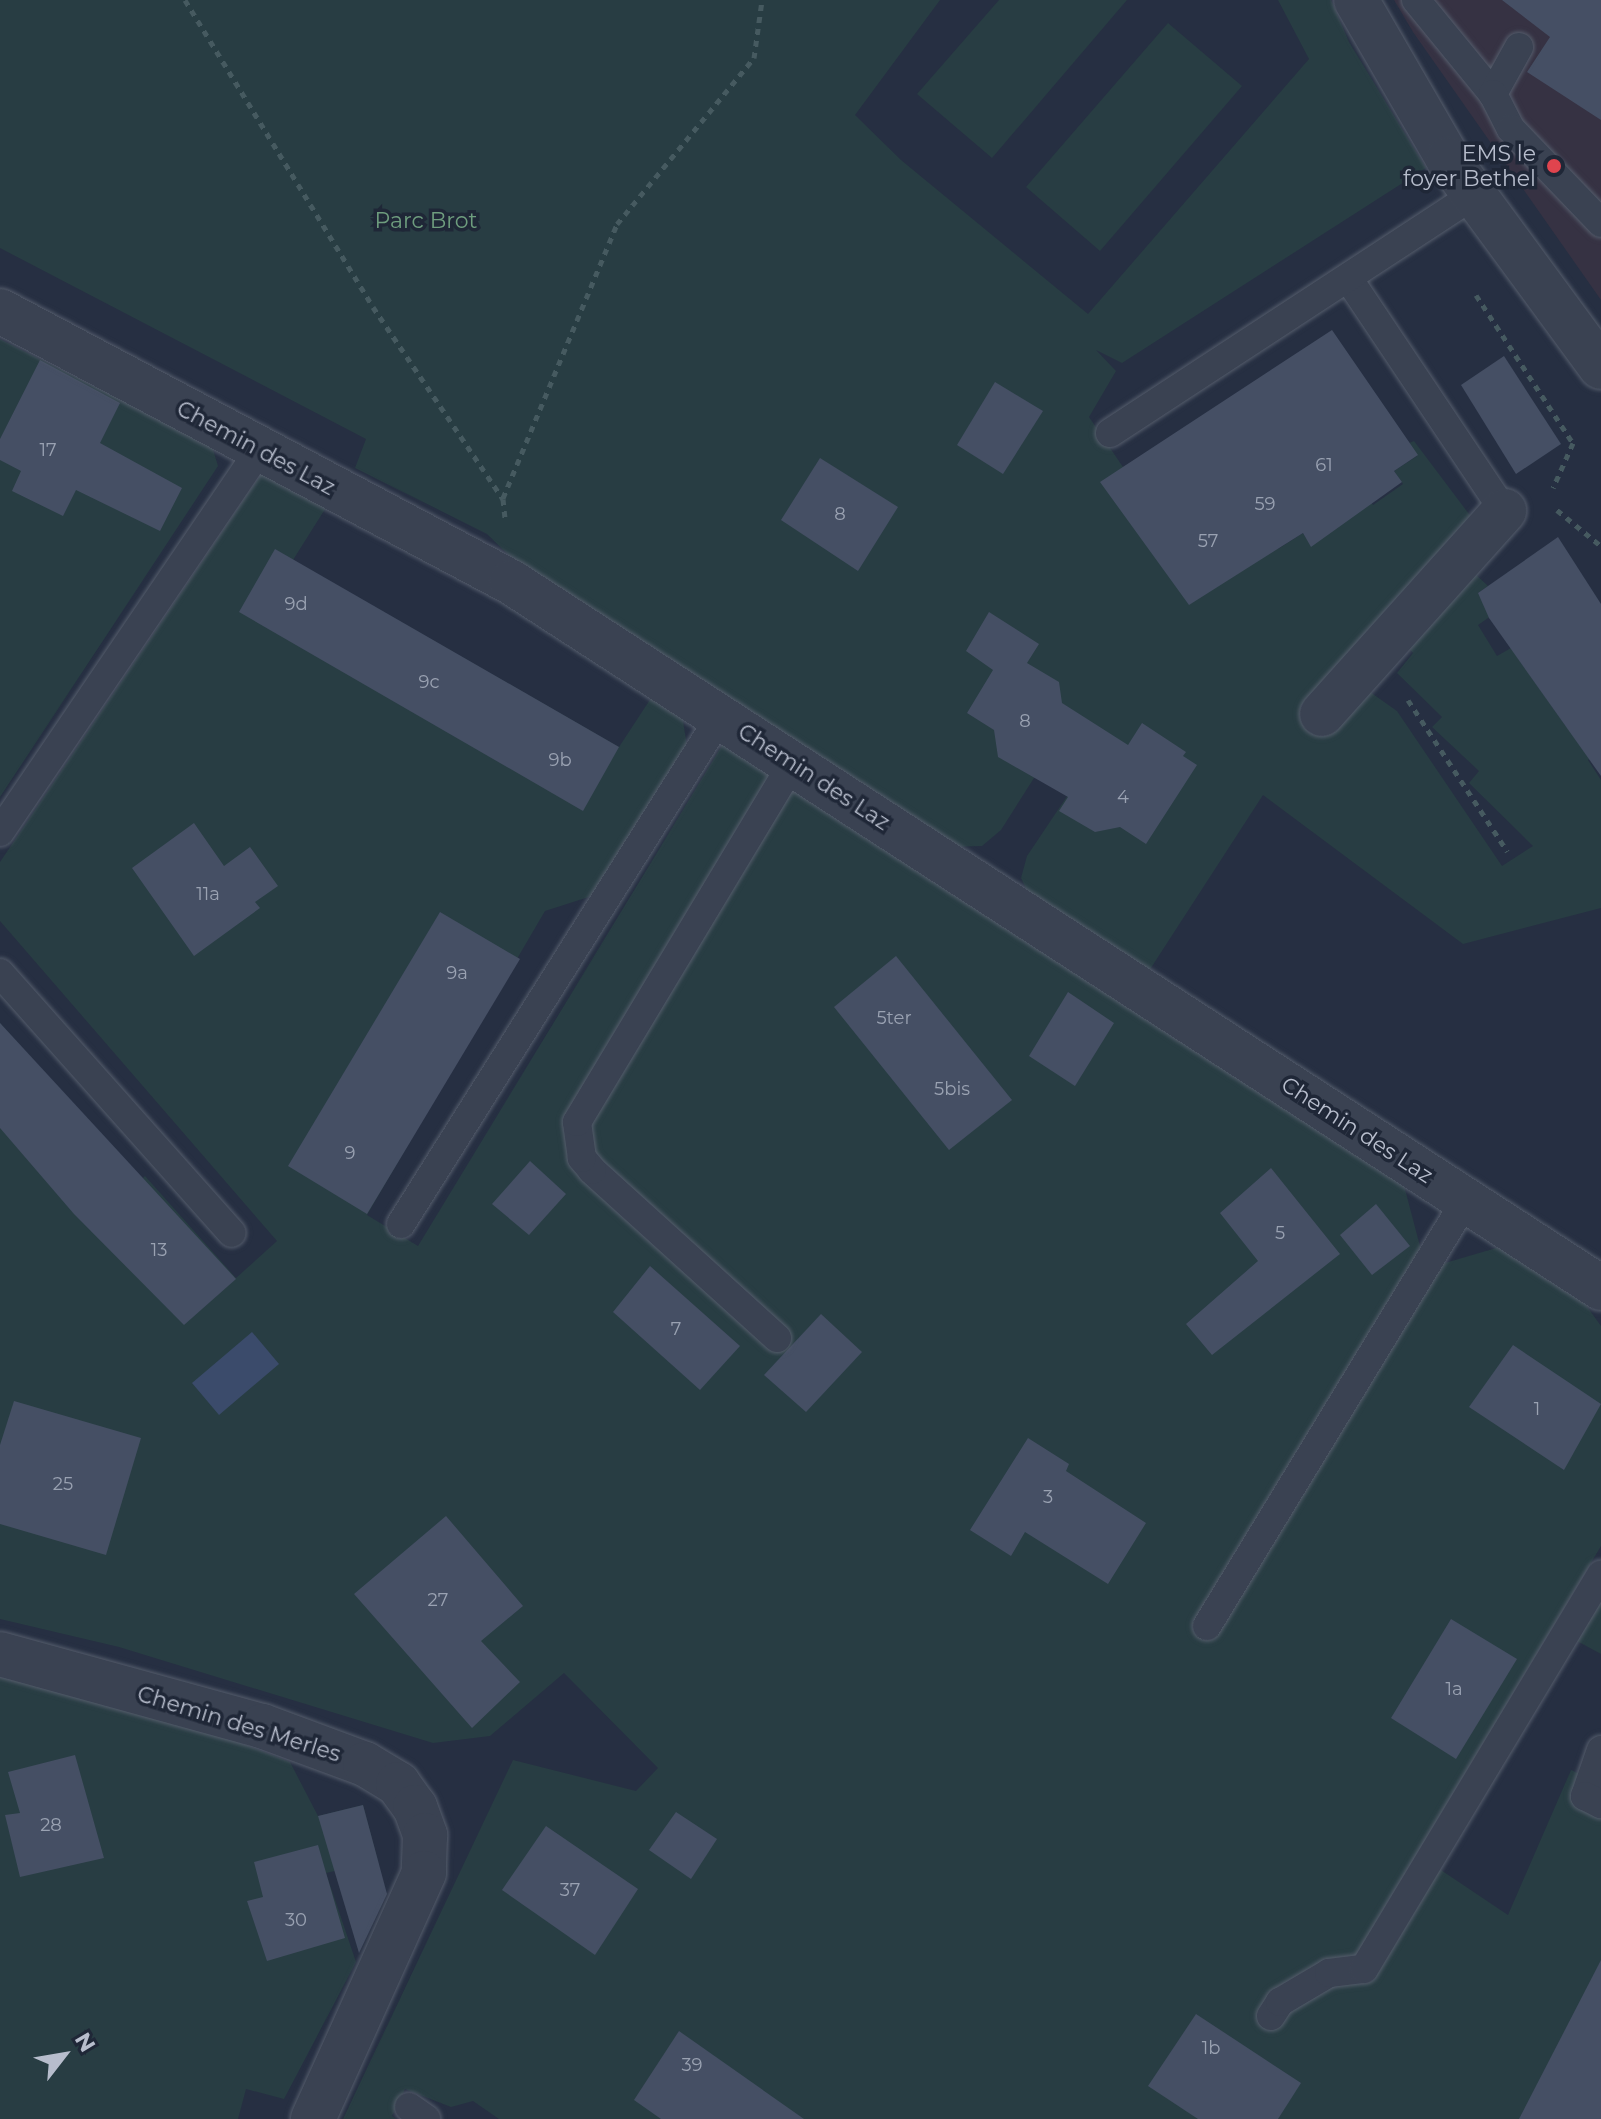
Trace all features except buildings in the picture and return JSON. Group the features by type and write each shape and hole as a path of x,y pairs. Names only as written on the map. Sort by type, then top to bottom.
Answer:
{"street":[{"path":"1356,0 1448,159 1601,367"},
{"name":"Chemin des Laz","path":"0,311 511,582 1601,1288"},
{"path":"1322,714 1504,511"},
{"name":"Chemin des Merles","path":"0,1654 262,1726 365,1764 398,1784 415,1807 425,1835 424,1873 313,2119"}],"lane":[{"path":"1416,0 1493,94 1511,129 1601,223"},
{"path":"1493,94 1519,47"},
{"path":"1110,433 1475,194"},
{"path":"1348,278 1504,511"},
{"path":"0,832 260,449"},
{"path":"401,1224 720,717"},
{"path":"777,1338 592,1170 582,1158 577,1122 792,764"},
{"path":"0,973 232,1233"},
{"path":"1207,1626 1466,1200"},
{"path":"1271,2016 1300,1988 1329,1973 1364,1969 1601,1575"},
{"path":"1601,1751 1585,1796 1601,1804"}],"path":[{"path":"185,0 373,307 503,499"},
{"path":"511,582 503,499 617,224 754,58 762,0"},
{"path":"1429,224 1573,443 1547,501"},
{"path":"1377,653 1507,851"}],"shaded area":[{"name":"EMS le foyer Bethel","path":"1394,0 1601,0 1601,300 1413,32"}],"green space":[{"name":"Parc Brot","path":"0,0 940,0 855,115 901,160 1088,314 1309,59 1278,0 1331,0 1349,42 1426,168 1122,363 1096,350 1116,371 1089,417 1123,467 1138,458 1270,538 1278,549 1303,533 1311,546 1364,492 1373,505 1403,484 1394,471 1417,456 1409,443 1414,441 1475,522 1336,668 1397,711 1502,866 1533,846 1469,783 1479,771 1432,727 1442,717 1397,673 1413,653 1405,643 1472,571 1488,586 1478,593 1491,616 1478,625 1497,656 1511,648 1565,725 1598,752 1588,760 1601,780 1601,908 1463,944 1263,795 1147,974 1030,897 1021,878 1027,856 1086,768 1034,778 1001,830 982,846 951,847 524,570 487,534 355,468 366,439 0,248"},
{"path":"999,0 1127,0 992,158 917,94"},
{"path":"1168,23 1242,86 1100,251 1026,187"},
{"path":"0,339 212,446 218,466 0,797"},
{"path":"263,471 327,506 293,560 619,747 655,692 681,708 687,746 595,895 545,911 367,1215 418,1246 726,739 1401,1174 1421,1250 1445,1263 1503,1246 1578,1294 1601,1326 1601,1546 1417,1854 1508,1915 1571,1770 1601,1784 1601,2119 499,2119 473,2101 451,2107 405,2089 392,2116 396,2119 343,2119 513,1760 636,1791 658,1768 564,1673 490,1736 433,1743 119,1647 0,1619 0,1023 125,1162 135,1185 145,1176 236,1278 277,1241 0,921 0,862"},
{"path":"1601,1602 1601,1654 1577,1641"},
{"path":"0,1674 220,1735 290,1762 318,1816 363,1805 378,1861 326,1873 356,1962 284,2099 246,2089 238,2119 0,2119"}],"water":[{"path":"252,1332 279,1364 219,1415 192,1383"}],"place":[{"name":"EMS le foyer Bethel","path":"1554,166"}]}
